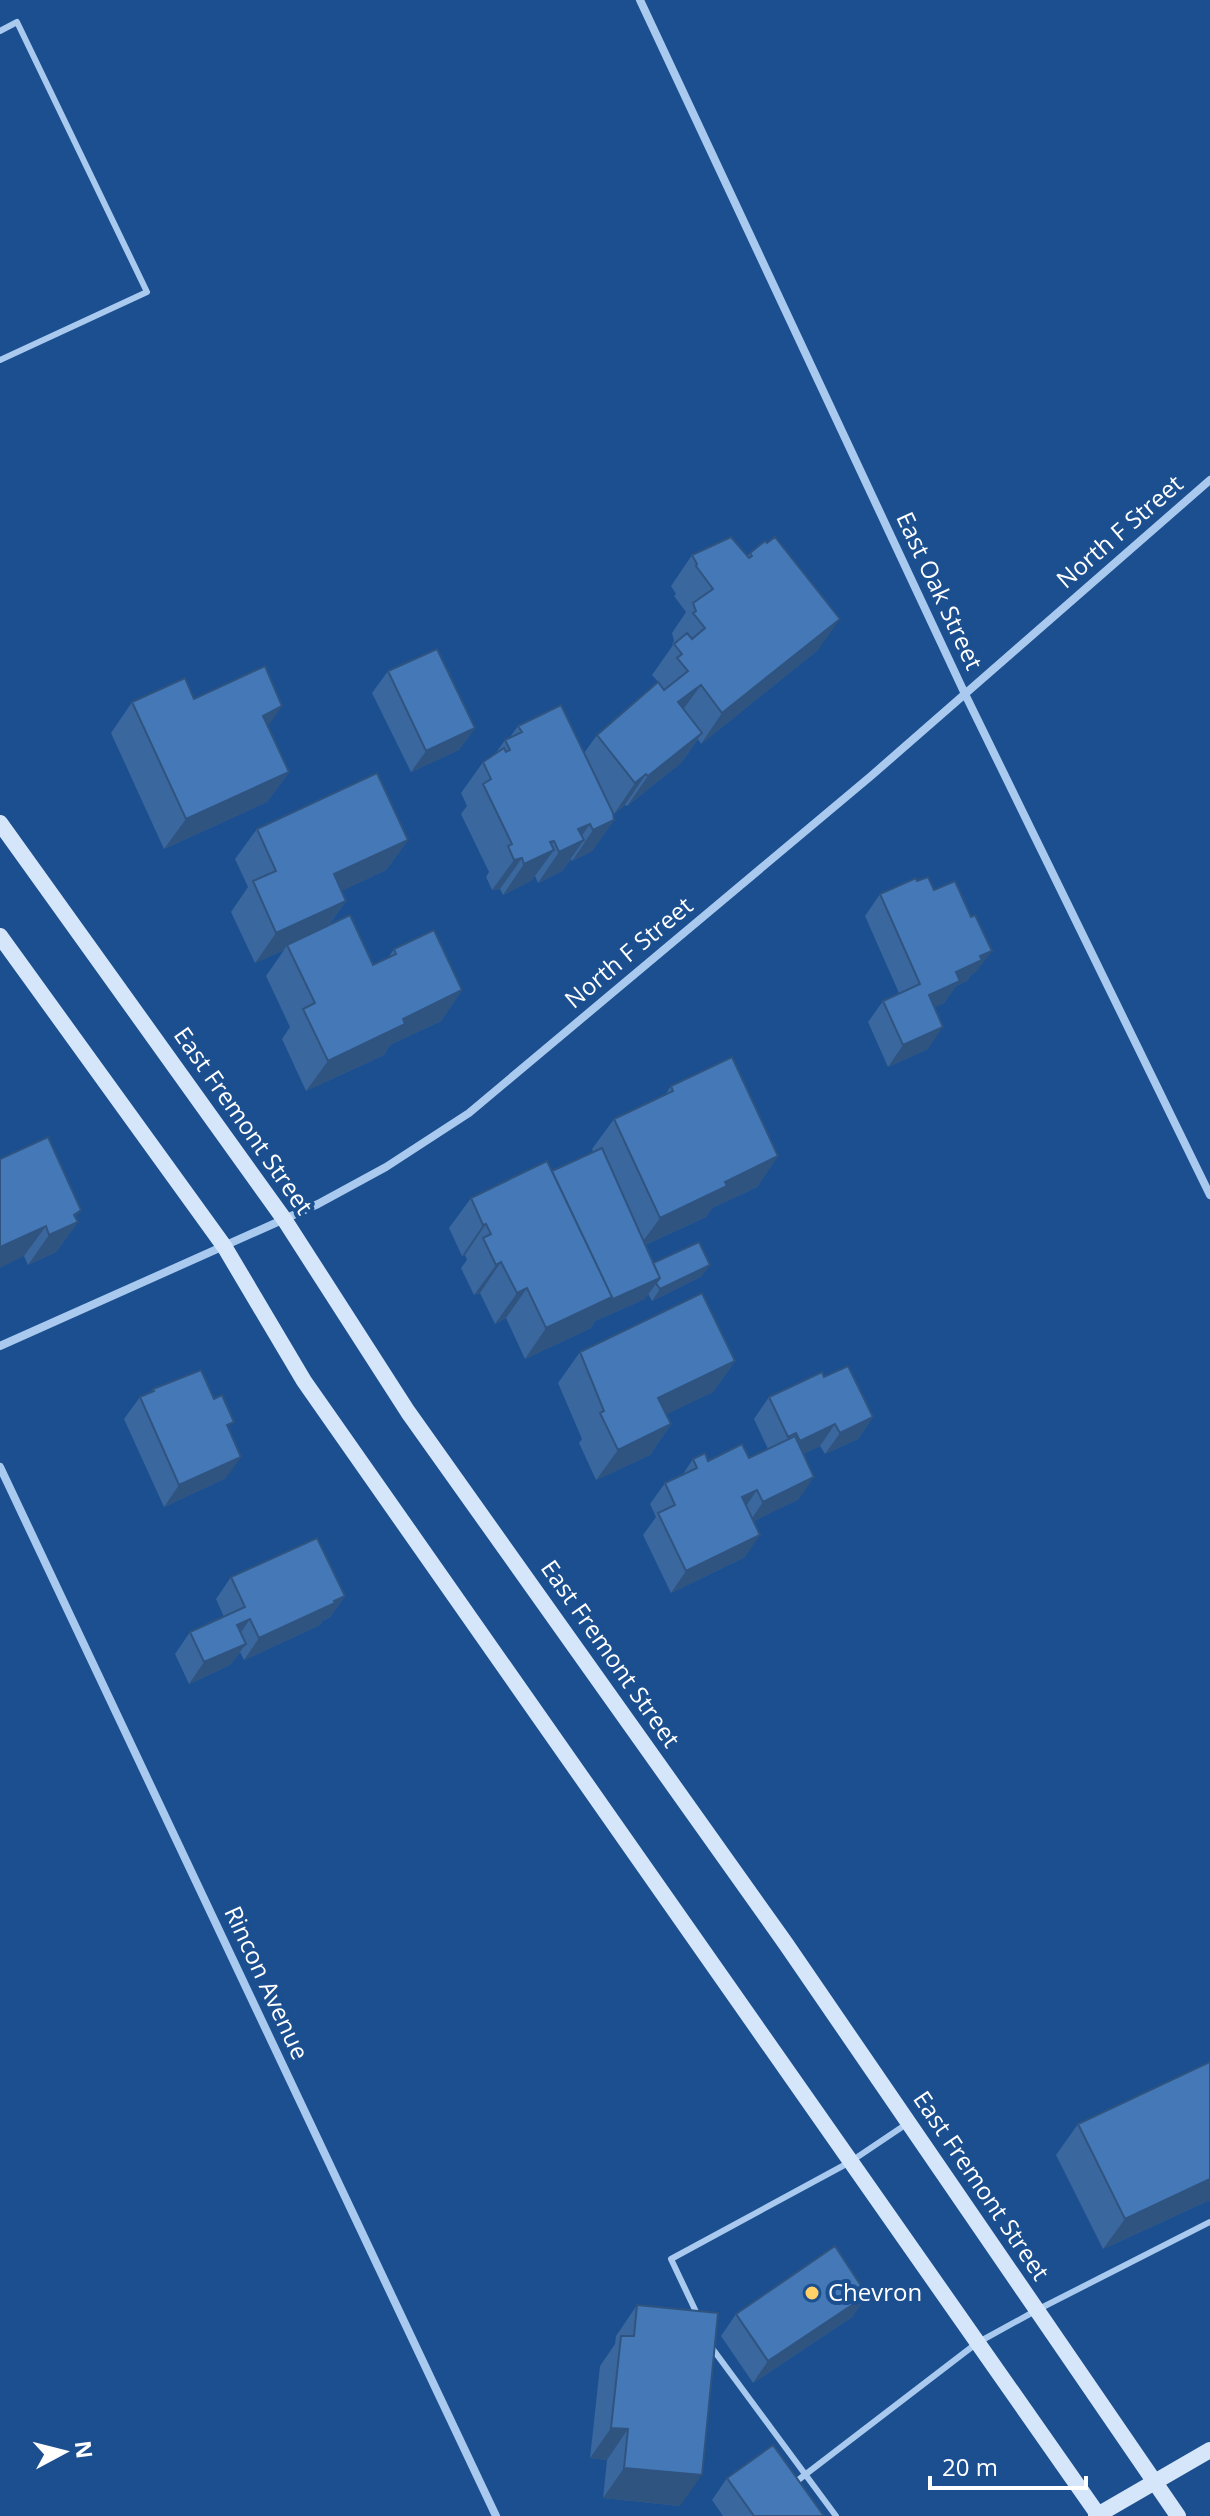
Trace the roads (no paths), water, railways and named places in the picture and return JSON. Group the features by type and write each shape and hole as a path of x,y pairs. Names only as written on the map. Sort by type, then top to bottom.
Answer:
{"main road":[{"name":"East Fremont Street","path":"0,823 284,1219 408,1412 786,1944 1178,2516"},
{"path":"0,936 224,1246 304,1381 1097,2516 1210,2450"}],"street":[{"name":"East Oak Street","path":"640,0 965,694 1210,1195"},
{"name":"North F Street","path":"0,1346 284,1219 386,1167 469,1113 871,776 1210,480"},
{"name":"Rincon Avenue","path":"0,1467 496,2516"}],"lane":[{"path":"0,31 17,22 147,292 0,360"},
{"path":"703,2328 671,2259 850,2162 909,2123"},
{"path":"787,2488 977,2343 1210,2222"},
{"path":"709,2342 836,2516"}],"place":[{"name":"Chevron","path":"812,2293"}]}
